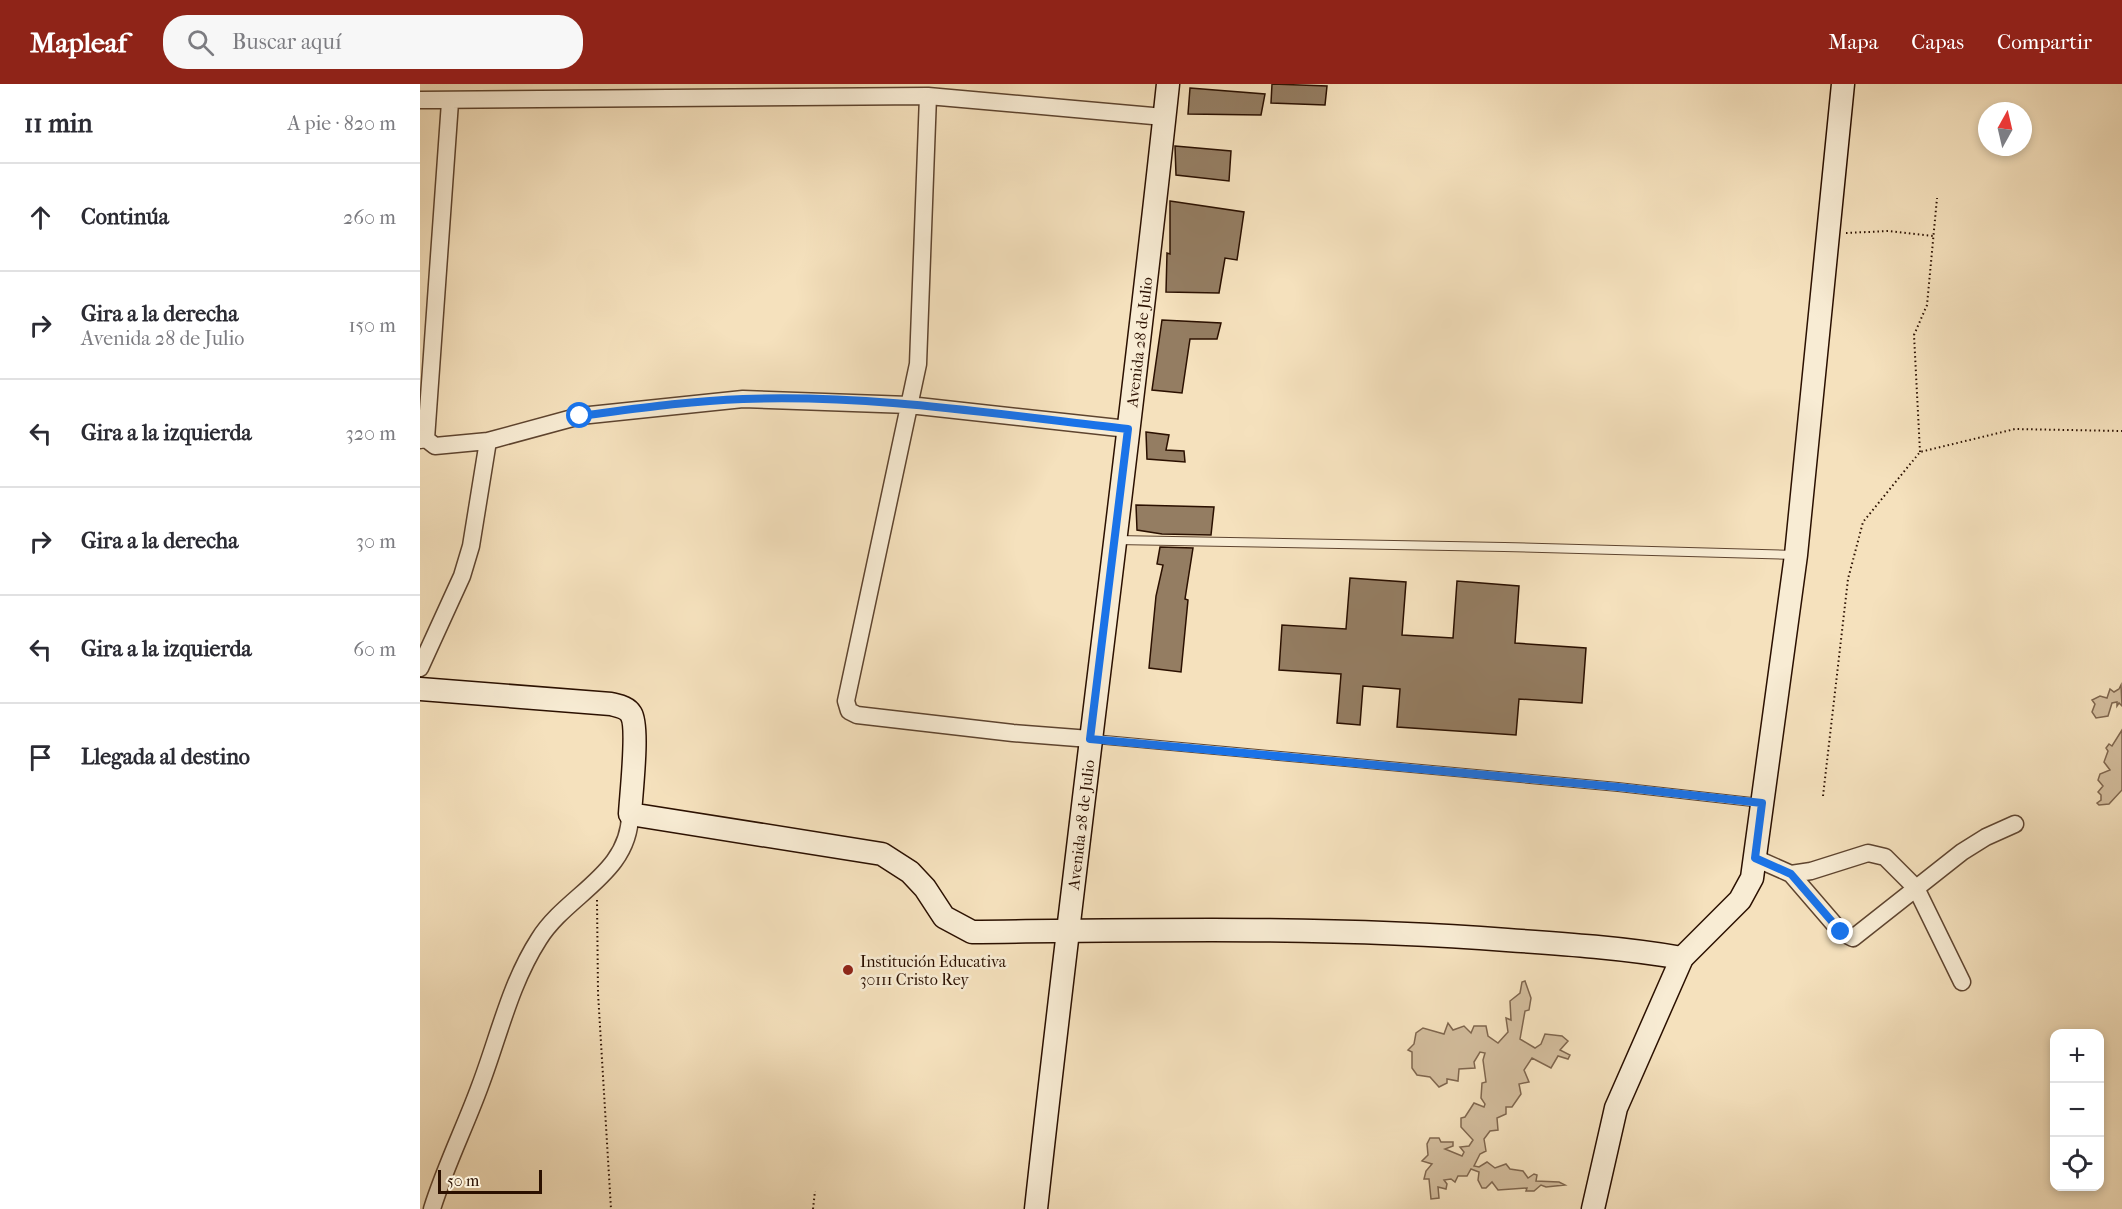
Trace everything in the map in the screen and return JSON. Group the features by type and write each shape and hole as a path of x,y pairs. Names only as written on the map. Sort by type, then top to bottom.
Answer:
{"street":[{"name":"Avenida 28 de Julio","path":"1036,1209 1066,931 1115,540 1168,84"},
{"path":"1593,1209 1616,1108 1682,958 1740,900 1752,879 1796,555 1843,84"},
{"path":"420,100 450,102 928,96 1164,117"},
{"path":"928,96 918,364 846,701 849,711 857,715 1013,733 1090,739"},
{"path":"450,102 423,440 435,446 488,441 580,416 743,399 909,405 1128,429"},
{"path":"420,668 462,576 471,546 488,441"},
{"path":"420,689 611,704 627,709 633,716 634,731 627,839 616,860 597,882 562,910 540,936 522,968 507,1002 468,1118 432,1209"},
{"path":"630,814 882,854 910,872 925,888 944,917 972,932 1400,932 1626,949 1682,958"},
{"path":"1755,858 1791,874 1841,932 1853,938 1986,837 2015,824"},
{"path":"1791,874 1811,871 1868,853 1885,857 1916,888 1962,981"}],"lane":[{"path":"1115,540 1492,546 1796,555"},
{"path":"1090,739 1618,787 1762,803"}],"path":[{"path":"1920,452 1914,336 1927,305 1937,198"},
{"path":"1828,234 1889,231 1933,237"},
{"path":"1823,796 1848,579 1863,522 1920,452 2015,429 2122,431"},
{"path":"597,882 598,993 611,1209"},
{"path":"813,1209 815,1191"}],"shaded area":[{"path":"2121,685 2122,706 2119,703 2117,706 2117,702 2112,703 2108,716 2096,718 2092,712 2095,704 2092,700 2100,696 2107,698 2110,689 2114,692"},
{"path":"2122,730 2122,790 2109,804 2099,805 2097,803 2101,800 2101,795 2098,792 2103,786 2098,780 2100,774 2110,770 2104,762 2108,751 2106,748 2109,744 2112,746"},
{"path":"1525,981 1531,998 1529,1010 1525,1011 1520,1039 1535,1048 1541,1044 1545,1034 1562,1036 1568,1041 1560,1050 1570,1055 1568,1059 1558,1056 1551,1068 1532,1058 1524,1070 1529,1082 1519,1084 1521,1094 1512,1107 1506,1107 1506,1114 1497,1118 1498,1130 1490,1131 1484,1139 1486,1151 1480,1154 1474,1166 1479,1167 1487,1162 1495,1168 1506,1164 1510,1169 1523,1171 1528,1178 1534,1174 1537,1175 1536,1181 1559,1182 1565,1185 1546,1187 1541,1185 1534,1191 1526,1191 1527,1188 1498,1190 1492,1182 1486,1188 1482,1188 1478,1180 1479,1172 1471,1169 1467,1176 1458,1176 1455,1182 1451,1179 1444,1180 1447,1184 1446,1189 1438,1187 1439,1198 1431,1199 1429,1179 1424,1179 1426,1171 1432,1164 1422,1161 1428,1155 1427,1144 1430,1138 1439,1138 1441,1142 1453,1142 1453,1146 1445,1149 1462,1156 1464,1152 1460,1147 1469,1146 1473,1140 1461,1127 1461,1118 1465,1117 1474,1103 1484,1107 1485,1104 1481,1098 1482,1083 1486,1082 1483,1060 1485,1053 1480,1052 1474,1062 1475,1068 1459,1069 1458,1081 1447,1079 1447,1083 1439,1087 1430,1077 1417,1075 1412,1068 1412,1052 1408,1050 1414,1044 1416,1033 1423,1028 1444,1034 1448,1023 1453,1030 1464,1026 1471,1033 1474,1026 1486,1026 1488,1036 1498,1043 1508,1032 1506,1018 1511,1020 1510,1001 1520,993 1522,982"}],"building":[{"path":"1272,84 1327,86 1325,105 1271,103"},
{"path":"1190,88 1265,94 1261,115 1188,114"},
{"path":"1175,146 1231,151 1229,181 1176,175"},
{"path":"1170,201 1244,212 1237,260 1225,258 1219,293 1166,292 1167,253 1170,254"},
{"path":"1162,320 1221,323 1217,339 1190,339 1182,393 1152,390"},
{"path":"1146,432 1169,435 1166,450 1184,451 1185,462 1147,459"},
{"path":"1136,505 1214,507 1211,535 1162,534 1137,530"},
{"path":"1160,547 1193,548 1185,599 1188,600 1181,672 1149,668 1156,596 1163,565 1157,564"},
{"path":"1350,578 1406,582 1402,635 1453,638 1457,581 1519,586 1515,643 1586,648 1582,703 1519,699 1516,735 1397,727 1400,689 1363,686 1360,725 1337,723 1341,674 1279,670 1282,625 1346,629"}],"place":[{"name":"Institución Educativa 30111 Cristo Rey","path":"848,970"}],"route":[{"path":"580,416 743,399 837,401 909,405 1128,429 1090,739 1212,752 1306,758 1618,787 1762,803 1755,858 1791,874 1841,932"}]}
